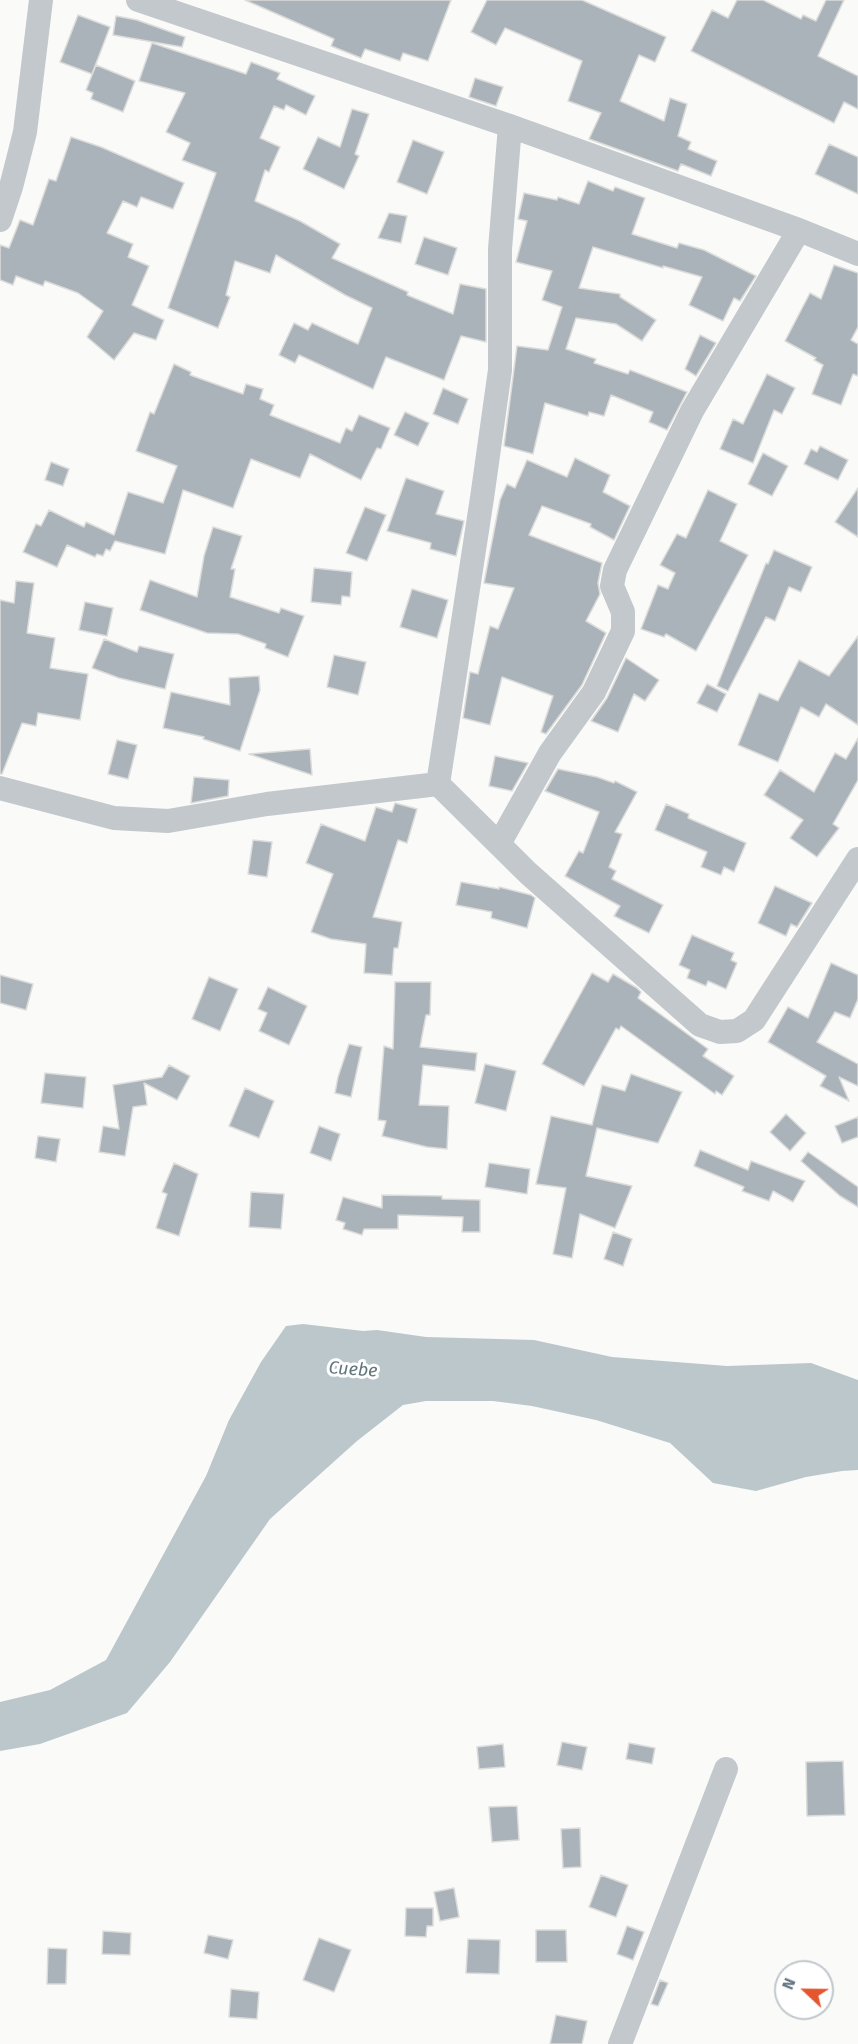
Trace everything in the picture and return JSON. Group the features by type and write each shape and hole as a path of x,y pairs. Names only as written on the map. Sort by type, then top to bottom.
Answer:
{"street":[{"path":"0,220 25,132 41,0"},
{"path":"138,0 510,126 799,230 858,254"},
{"path":"438,784 500,370 500,249 510,126"},
{"path":"499,844 550,753 594,692 623,631 623,612 612,586 615,570 692,411 799,230"},
{"path":"0,788 114,818 168,821 267,804 438,784"},
{"path":"438,784 528,873 700,1025 720,1032 737,1031 754,1020 858,859"},
{"path":"620,2044 726,1769"}],"water":[{"name":"Cuebe","path":"303,1324 363,1331 377,1330 426,1337 534,1340 612,1357 727,1366 811,1363 858,1380 858,1470 806,1477 756,1491 713,1483 670,1443 596,1420 532,1406 493,1401 426,1401 403,1405 357,1441 270,1519 170,1662 127,1713 40,1744 0,1751 0,1702 50,1690 106,1660 206,1476 229,1420 261,1362 286,1326"}],"building":[{"path":"245,0 451,0 428,61 403,53 400,61 365,49 361,58 331,46 334,39"},
{"path":"487,0 582,0 666,37 655,62 639,55 620,101 664,121 670,98 687,104 678,136 691,142 688,149 717,161 711,176 681,164 678,171 589,139 601,113 568,101 582,61 505,28 496,45 471,32"},
{"path":"737,0 763,0 801,19 803,15 816,21 826,0 844,0 818,56 858,76 858,109 844,102 834,123 691,51 712,10 728,18"},
{"path":"78,15 110,27 92,74 60,62"},
{"path":"116,16 137,20 185,37 182,47 113,35"},
{"path":"152,43 246,74 251,62 280,73 277,79 315,96 306,115 286,105 284,110 274,106 260,138 280,147 269,172 265,170 255,201 300,221 340,244 332,258 408,292 407,295 453,314 460,284 486,289 486,342 461,336 444,380 386,357 373,389 299,355 295,363 279,355 294,323 308,330 312,323 358,344 372,308 276,255 270,273 235,261 226,295 230,297 218,328 168,308 216,173 182,160 190,143 166,132 185,93 139,81"},
{"path":"96,65 135,81 123,112 91,99 93,93 86,90"},
{"path":"475,78 503,87 496,106 469,97"},
{"path":"352,109 369,114 355,154 359,156 344,189 303,169 318,137 340,147"},
{"path":"71,137 101,147 184,183 173,209 141,197 137,207 123,201 107,233 133,244 128,257 149,266 132,305 164,320 156,340 134,333 114,360 87,337 103,311 78,293 45,281 43,286 16,276 13,285 0,280 0,245 9,248 20,220 33,225 49,179 56,181"},
{"path":"413,140 444,152 427,194 397,182"},
{"path":"829,144 858,157 858,194 815,174"},
{"path":"588,181 613,191 615,187 645,198 632,234 677,248 679,243 704,250 756,276 740,301 734,298 723,321 689,305 702,277 593,247 579,288 620,294 620,297 656,320 642,341 616,324 576,318 566,349 596,359 594,363 628,374 630,370 687,392 667,430 649,422 653,412 611,395 604,416 589,412 588,416 545,403 533,454 504,446 517,346 548,350 562,307 542,300 552,271 516,262 527,221 518,219 524,193 557,200 558,197 579,204"},
{"path":"389,213 407,216 401,243 378,238"},
{"path":"424,237 457,248 448,275 415,264"},
{"path":"834,265 858,273 858,327 851,340 858,344 858,376 853,374 841,405 812,394 823,365 814,360 816,358 785,341 810,293 821,299"},
{"path":"700,335 716,343 696,376 685,369"},
{"path":"174,364 191,372 190,375 243,394 246,384 263,389 260,399 274,405 270,415 340,443 346,428 352,431 359,415 390,428 381,449 377,448 361,480 310,454 300,478 251,459 233,508 183,490 165,554 115,541 110,551 106,549 103,556 97,554 95,557 67,545 57,567 23,552 36,524 41,526 49,510 84,527 86,522 114,535 128,492 163,503 177,466 136,451 150,412 154,414"},
{"path":"767,374 795,388 782,414 774,410 753,463 720,449 733,419 743,424"},
{"path":"443,388 468,399 458,424 433,414"},
{"path":"405,412 429,423 418,446 394,435"},
{"path":"820,446 848,460 838,480 804,464 811,449 817,452"},
{"path":"763,453 788,466 772,496 748,484"},
{"path":"575,458 610,475 603,492 630,506 614,540 590,527 591,524 542,506 529,535 602,563 598,583 600,594 586,621 606,633 582,685 546,734 541,732 553,696 502,677 490,725 463,718 470,672 478,674 490,626 498,629 514,588 484,583 500,500 507,484 515,488 527,460 567,477"},
{"path":"51,462 69,469 63,486 45,480"},
{"path":"406,478 444,491 436,514 464,521 456,556 430,549 431,543 387,531"},
{"path":"858,488 858,537 835,522"},
{"path":"708,490 737,504 720,541 748,555 696,651 666,634 664,637 641,629 658,585 668,589 675,573 660,565 677,534 686,538"},
{"path":"365,507 386,515 367,561 346,553"},
{"path":"213,527 242,536 231,569 235,569 230,597 279,613 281,608 304,616 288,657 265,648 266,644 238,634 207,633 140,610 150,580 197,597 204,556"},
{"path":"774,550 812,567 801,592 789,587 775,621 766,617 728,691 717,686 766,563 768,564"},
{"path":"314,568 352,572 350,597 342,596 341,605 311,602"},
{"path":"16,581 34,583 27,633 55,638 50,668 88,674 80,720 38,713 36,726 22,723 2,774 0,774 0,600 14,603"},
{"path":"412,589 448,600 437,638 400,627"},
{"path":"85,602 113,608 107,636 79,630"},
{"path":"858,636 858,725 826,704 819,717 801,707 778,762 738,745 759,693 778,701 799,660 829,676"},
{"path":"104,639 137,652 139,646 174,654 165,689 119,678 92,668"},
{"path":"334,655 366,662 358,695 327,687"},
{"path":"626,658 659,680 645,701 634,694 618,732 591,721 607,698"},
{"path":"259,676 260,690 240,751 203,739 204,737 163,728 171,692 230,705 229,678"},
{"path":"707,684 726,694 717,712 697,703"},
{"path":"858,738 858,780 833,824 839,828 817,857 790,838 803,820 764,795 780,770 814,792 835,753 846,759"},
{"path":"117,740 137,745 128,779 108,774"},
{"path":"310,749 312,775 249,754"},
{"path":"495,756 528,763 512,791 489,786"},
{"path":"558,769 614,783 615,781 637,792 615,832 622,834 609,867 616,871 612,879 663,905 649,933 614,916 620,906 565,876 579,851 583,853 599,812 545,791"},
{"path":"194,777 229,780 228,796 191,803"},
{"path":"395,803 417,809 407,843 398,840 373,917 402,922 398,948 394,948 392,975 364,973 366,944 331,939 311,932 333,874 306,863 321,824 365,841 376,807 392,812"},
{"path":"666,804 689,814 688,818 746,843 734,872 724,867 721,875 701,867 707,852 655,830"},
{"path":"253,840 272,842 267,877 248,874"},
{"path":"461,882 499,889 499,887 531,895 535,898 527,928 491,918 492,912 456,905"},
{"path":"775,886 812,903 797,927 791,924 786,936 758,923"},
{"path":"692,935 734,953 731,960 737,963 726,989 708,981 706,986 687,978 690,970 679,965"},
{"path":"831,963 858,975 858,999 850,1018 835,1012 817,1042 858,1064 858,1086 839,1077 849,1101 820,1086 826,1076 768,1042 788,1007 808,1018"},
{"path":"592,973 608,982 613,974 637,988 641,992 638,998 708,1049 703,1056 734,1076 722,1095 716,1091 715,1094 621,1026 619,1030 616,1028 584,1086 542,1064"},
{"path":"0,975 33,984 26,1010 0,1003"},
{"path":"209,977 238,989 220,1031 192,1019"},
{"path":"395,982 431,982 430,1015 426,1015 420,1047 477,1053 475,1071 423,1065 419,1105 449,1106 447,1149 427,1147 382,1136 386,1121 378,1120 384,1046 393,1049"},
{"path":"268,987 307,1006 289,1045 259,1031 267,1013 258,1009"},
{"path":"349,1044 362,1047 351,1097 335,1093"},
{"path":"485,1064 516,1071 506,1111 475,1103"},
{"path":"169,1065 190,1076 177,1100 144,1083 147,1105 133,1107 125,1156 99,1152 103,1126 119,1129 113,1085 162,1077"},
{"path":"45,1073 86,1077 83,1108 41,1103"},
{"path":"631,1074 682,1092 658,1143 597,1128 586,1176 632,1186 615,1228 580,1214 572,1258 553,1254 566,1188 536,1184 551,1116 592,1125 602,1085 625,1091"},
{"path":"245,1088 274,1101 259,1138 229,1126"},
{"path":"786,1114 806,1133 790,1151 770,1132"},
{"path":"858,1117 858,1137 842,1143 835,1126"},
{"path":"319,1126 340,1134 331,1161 310,1153"},
{"path":"38,1136 60,1139 56,1162 35,1158"},
{"path":"700,1150 748,1170 751,1161 805,1181 793,1202 773,1191 769,1201 742,1191 744,1187 694,1166"},
{"path":"808,1152 858,1187 858,1207 840,1196 801,1161"},
{"path":"174,1163 198,1174 179,1236 156,1228 167,1194 162,1192"},
{"path":"489,1163 530,1169 527,1194 485,1187"},
{"path":"251,1192 284,1194 281,1229 249,1227"},
{"path":"382,1195 442,1196 442,1199 480,1200 480,1232 462,1232 463,1217 398,1215 398,1229 364,1229 362,1235 343,1229 345,1223 336,1220 343,1197 382,1208"},
{"path":"613,1232 632,1239 623,1266 604,1259"},
{"path":"562,1742 587,1747 582,1770 557,1765"},
{"path":"629,1743 655,1748 652,1764 626,1759"},
{"path":"503,1744 505,1767 479,1769 477,1747"},
{"path":"843,1761 845,1815 807,1816 806,1762"},
{"path":"517,1806 519,1840 492,1842 489,1807"},
{"path":"580,1828 581,1867 563,1868 561,1829"},
{"path":"601,1875 628,1885 616,1917 589,1907"},
{"path":"454,1888 459,1917 440,1921 434,1892"},
{"path":"406,1908 433,1908 433,1926 427,1926 426,1937 405,1936"},
{"path":"627,1926 644,1932 633,1960 617,1954"},
{"path":"536,1930 566,1930 567,1962 536,1962"},
{"path":"103,1931 131,1933 130,1955 102,1954"},
{"path":"208,1935 233,1940 228,1959 204,1953"},
{"path":"319,1938 351,1950 334,1992 303,1980"},
{"path":"468,1939 500,1940 499,1974 466,1973"},
{"path":"48,1948 67,1949 66,1984 47,1984"},
{"path":"660,1980 668,1983 658,2006 651,2004"},
{"path":"231,1989 259,1992 257,2019 229,2017"},
{"path":"556,2015 587,2021 582,2044 550,2044"}]}
